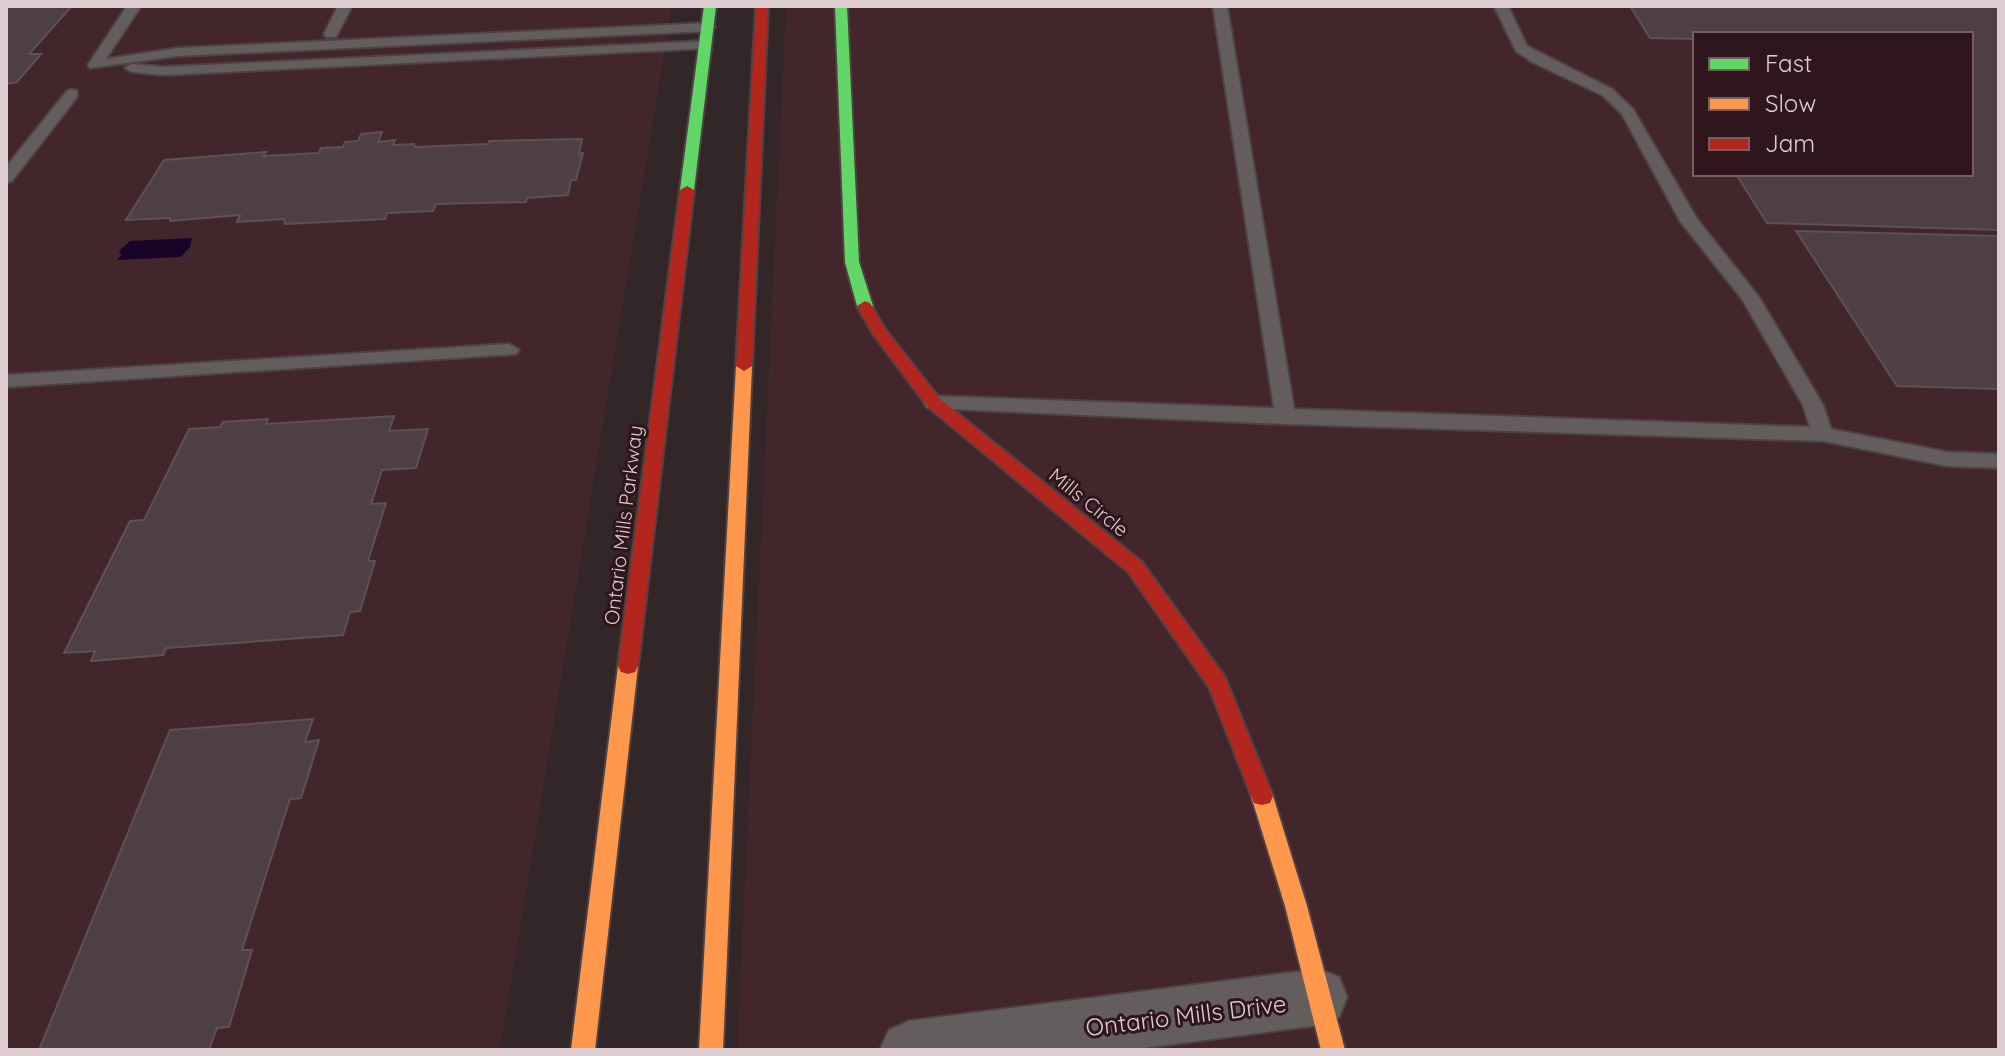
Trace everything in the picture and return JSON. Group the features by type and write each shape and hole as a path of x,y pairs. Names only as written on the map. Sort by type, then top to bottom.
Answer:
{"main road":[{"name":"Ontario Mills Parkway","path":"583,1050 606,840 710,6"},
{"path":"711,1050 762,6"},
{"name":"Mills Circle","path":"841,6 852,262 866,308 878,331 934,403 1135,567 1218,683 1253,766 1296,906 1326,1024"}],"street":[{"name":"Ontario Mills Drive","path":"909,1050 1326,1024"}],"lane":[{"path":"134,6 95,65 164,71 707,36"},
{"path":"331,34 345,6"},
{"path":"1220,6 1285,417"},
{"path":"1501,6 1521,48 1537,59 1592,83 1620,101 1689,221 1750,297 1813,405 1823,434"},
{"path":"6,178 72,94"},
{"path":"6,381 509,350"},
{"path":"934,403 1823,434 1947,459 1999,461"}],"shaded area":[{"path":"6,6 672,6 500,1050 6,1050"},
{"path":"786,6 1999,6 1999,1050 737,1050"},
{"path":"192,238 190,247 181,257 117,260 121,255 119,251 130,241"}],"building":[{"path":"6,6 72,6 29,54 41,54 17,82 6,84"},
{"path":"1630,6 1999,6 1999,230 1767,223 1737,176 1973,176 1973,32 1693,32 1693,39 1650,38"},
{"path":"382,132 378,142 395,140 393,145 414,144 415,147 488,144 489,141 582,139 579,154 583,153 576,180 571,180 568,195 527,198 526,202 436,204 433,211 387,213 385,219 285,224 284,219 237,222 240,215 170,221 170,218 126,220 164,160 266,152 263,156 319,153 321,148 343,147 345,142 358,141 361,134"},
{"path":"1796,231 1999,236 1999,389 1897,386"},
{"path":"394,416 389,431 428,429 416,468 382,470 371,504 386,503 368,561 375,561 360,611 350,612 343,635 166,648 163,655 91,661 95,651 64,653 130,521 144,520 189,429 220,427 223,422 268,419 266,424"},
{"path":"313,719 305,742 319,740 301,798 290,799 242,950 252,950 229,1027 217,1028 209,1050 39,1050 170,730"}],"traffic: fast":[{"path":"687,190 710,6"},
{"path":"841,6 852,262 865,306"}],"traffic: slow":[{"path":"711,1050 744,366"},
{"path":"583,1050 628,666"},
{"path":"1262,796 1296,906 1333,1050"}],"traffic: jam":[{"path":"744,366 762,6"},
{"path":"628,666 687,190"},
{"path":"865,306 878,331 934,403 1135,567 1218,683 1262,796"}]}
